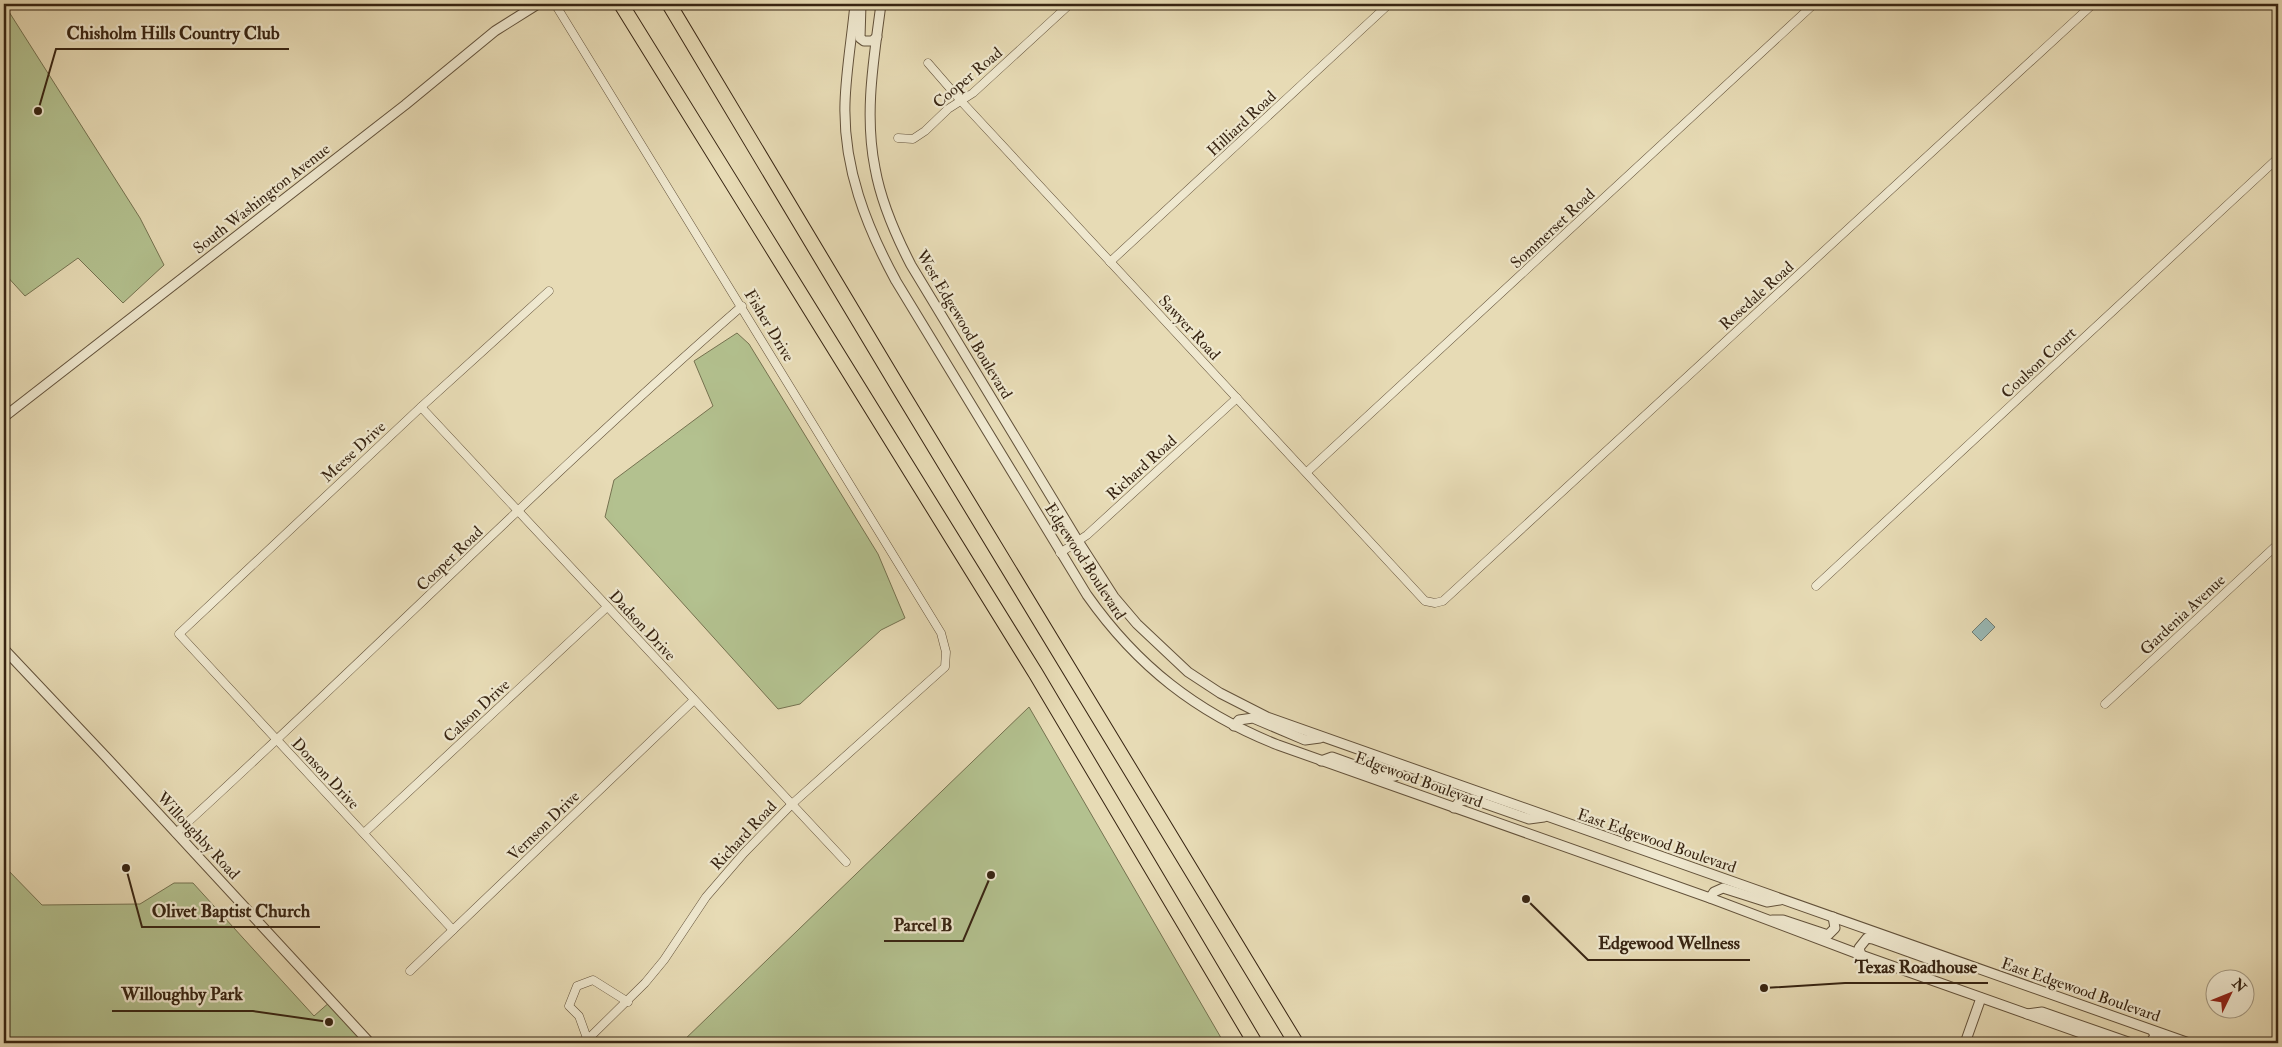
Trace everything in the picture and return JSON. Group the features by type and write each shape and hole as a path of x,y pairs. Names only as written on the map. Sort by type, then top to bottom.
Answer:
{"highway":[{"path":"621,4 1036,674 1256,1043"},
{"path":"668,4 1296,1043"}],"street":[{"name":"South Washington Avenue","path":"4,418 404,105 495,31 538,4"},
{"name":"Fisher Drive","path":"555,4 742,306 940,633 946,652 945,667"},
{"name":"Edgewood Boulevard","path":"854,4 845,105 852,172 862,209 874,240 896,281 1060,553 1104,619 1142,662 1196,704 1234,726 1278,745 1710,898 1861,955"},
{"path":"861,4 860,38 864,41 872,41 877,37"},
{"name":"West Edgewood Boulevard","path":"881,4 872,73 871,135 875,168 895,233 911,265 1078,541 1114,597 1137,624"},
{"name":"Cooper Road","path":"898,138 913,138 973,93 1070,4"},
{"name":"Hilliard Road","path":"1110,262 1389,4"},
{"name":"Sommerset Road","path":"1307,472 1814,4"},
{"name":"Rosedale Road","path":"1436,603 1444,601 2093,4"},
{"name":"Sawyer Road","path":"928,63 961,101 1425,601 1436,603"},
{"name":"Coulson Court","path":"1816,586 2278,158"},
{"name":"Meese Drive","path":"179,634 421,406 549,291"},
{"name":"Cooper Road","path":"176,833 278,741 660,377 742,306"},
{"name":"Richard Road","path":"1060,553 1094,529 1238,398"},
{"name":"Dadson Drive","path":"421,406 846,862"},
{"name":"Gardenia Avenue","path":"2105,704 2278,544"},
{"name":"Calson Drive","path":"364,833 607,606"},
{"name":"East Edgewood Boulevard","path":"1137,624 1188,672 1220,693 1268,718 2189,1043"},
{"name":"Donson Drive","path":"179,634 453,930"},
{"name":"Willoughby Road","path":"4,649 370,1043"},
{"name":"Richard Road","path":"586,1042 628,1002 664,960 715,886 792,804 945,667"},
{"name":"Vernson Drive","path":"410,971 694,700"},
{"path":"1234,726 1239,720 1253,718 1306,740 1322,738"},
{"path":"1321,761 1332,757 1388,777 1395,776 1401,765"},
{"path":"1454,808 1460,801 1472,799 1529,819 1544,816"},
{"path":"1710,898 1714,892 1723,888 1767,902 1782,900"},
{"path":"1765,920 1783,920 1828,935 1835,928 1832,917"},
{"path":"1970,966 1954,968 1873,938 1867,938 1859,948 1861,955 2109,1043"},
{"path":"586,1042 579,1016 569,1006 577,986 594,980 628,1002"},
{"path":"1965,1043 1981,998"},
{"path":"2026,1014 2042,1012 2131,1043"},
{"path":"2150,1043 2155,1036 2153,1031"}],"green space":[{"path":"4,4 140,218 164,265 123,303 78,258 25,296 4,273"},
{"path":"737,333 749,344 878,554 905,618 881,630 800,704 778,709 605,517 614,480 713,406 694,361"},
{"path":"1029,707 1224,1043 681,1043"},
{"path":"4,866 42,905 140,904 174,883 193,883 314,1016 331,1001 370,1043 4,1043"}],"water":[{"path":"1986,618 1995,627 1981,641 1972,632"}],"place":[{"name":"Chisholm Hills Country Club","path":"38,111"},
{"name":"Olivet Baptist Church","path":"126,868"},
{"name":"Parcel B","path":"991,875"},
{"name":"Edgewood Wellness","path":"1526,899"},
{"name":"Texas Roadhouse","path":"1764,988"},
{"name":"Willoughby Park","path":"329,1022"}]}
